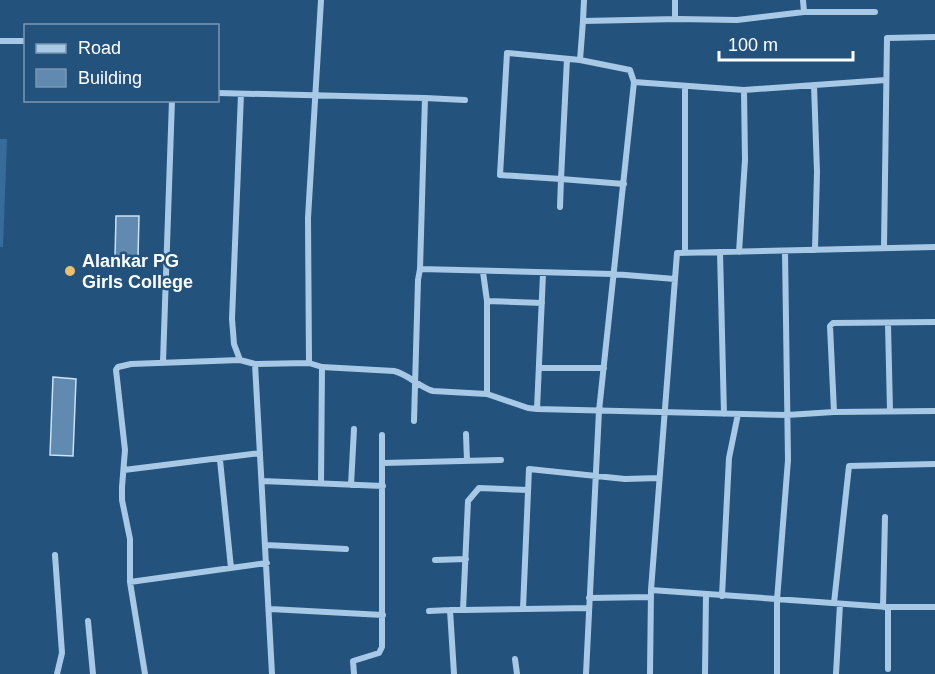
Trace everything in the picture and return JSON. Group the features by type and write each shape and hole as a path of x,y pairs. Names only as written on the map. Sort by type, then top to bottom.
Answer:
{"street":[{"path":"309,363 308,218 321,0"},
{"path":"580,60 584,0"},
{"path":"675,0 675,19"},
{"path":"803,0 804,12"},
{"path":"583,21 737,20 804,12 875,12"},
{"path":"884,247 886,38 935,37"},
{"path":"0,41 24,41"},
{"path":"586,674 600,411 613,274 624,184 634,82 630,70 580,60 507,53 500,175 624,184"},
{"path":"560,207 567,59"},
{"path":"634,82 744,90 886,80"},
{"path":"814,85 818,172 815,250"},
{"path":"685,87 685,253"},
{"path":"739,252 745,160 744,90"},
{"path":"219,93 465,100"},
{"path":"240,360 234,344 232,319 241,94"},
{"path":"414,421 425,98"},
{"path":"163,362 172,102"},
{"path":"650,674 651,594 677,253 935,247"},
{"path":"777,674 777,600 788,460 785,250"},
{"path":"720,252 724,414"},
{"path":"420,269 543,274 613,274 675,279"},
{"path":"483,272 487,301 487,394"},
{"path":"537,408 543,274"},
{"path":"487,301 542,303"},
{"path":"834,412 830,326 833,323 935,322"},
{"path":"888,324 890,411"},
{"path":"145,674 130,582 130,539 122,487 125,450 116,370 125,364 240,360 255,364 309,363 322,367 394,371 402,373 433,391 487,394 528,408 787,415 935,411"},
{"path":"255,364 272,674"},
{"path":"321,483 322,367"},
{"path":"539,368 604,368"},
{"path":"722,596 729,458 738,414"},
{"path":"351,485 354,429"},
{"path":"466,434 467,461"},
{"path":"354,674 353,661 379,653 382,646 382,435"},
{"path":"124,470 220,460 261,453"},
{"path":"220,460 231,568"},
{"path":"383,463 501,460"},
{"path":"836,674 837,604 849,466 935,464"},
{"path":"523,609 529,469 625,479 659,478"},
{"path":"262,481 383,486"},
{"path":"463,610 468,501 479,488 528,490"},
{"path":"885,517 888,669"},
{"path":"266,545 346,549"},
{"path":"55,555 62,652 57,674"},
{"path":"435,560 466,559"},
{"path":"130,582 267,563"},
{"path":"589,598 651,594 706,595 885,607 935,607"},
{"path":"705,674 706,595"},
{"path":"429,611 589,608"},
{"path":"270,609 383,615"},
{"path":"450,610 454,674"},
{"path":"88,621 93,674"},
{"path":"515,659 517,674"}],"shaded area":[{"path":"0,139 7,139 3,247 0,247"}],"building":[{"path":"116,216 139,216 138,258 115,257"},
{"path":"53,377 76,379 73,456 50,455"}],"place":[{"name":"Alankar PG Girls College","path":"70,271"}]}
